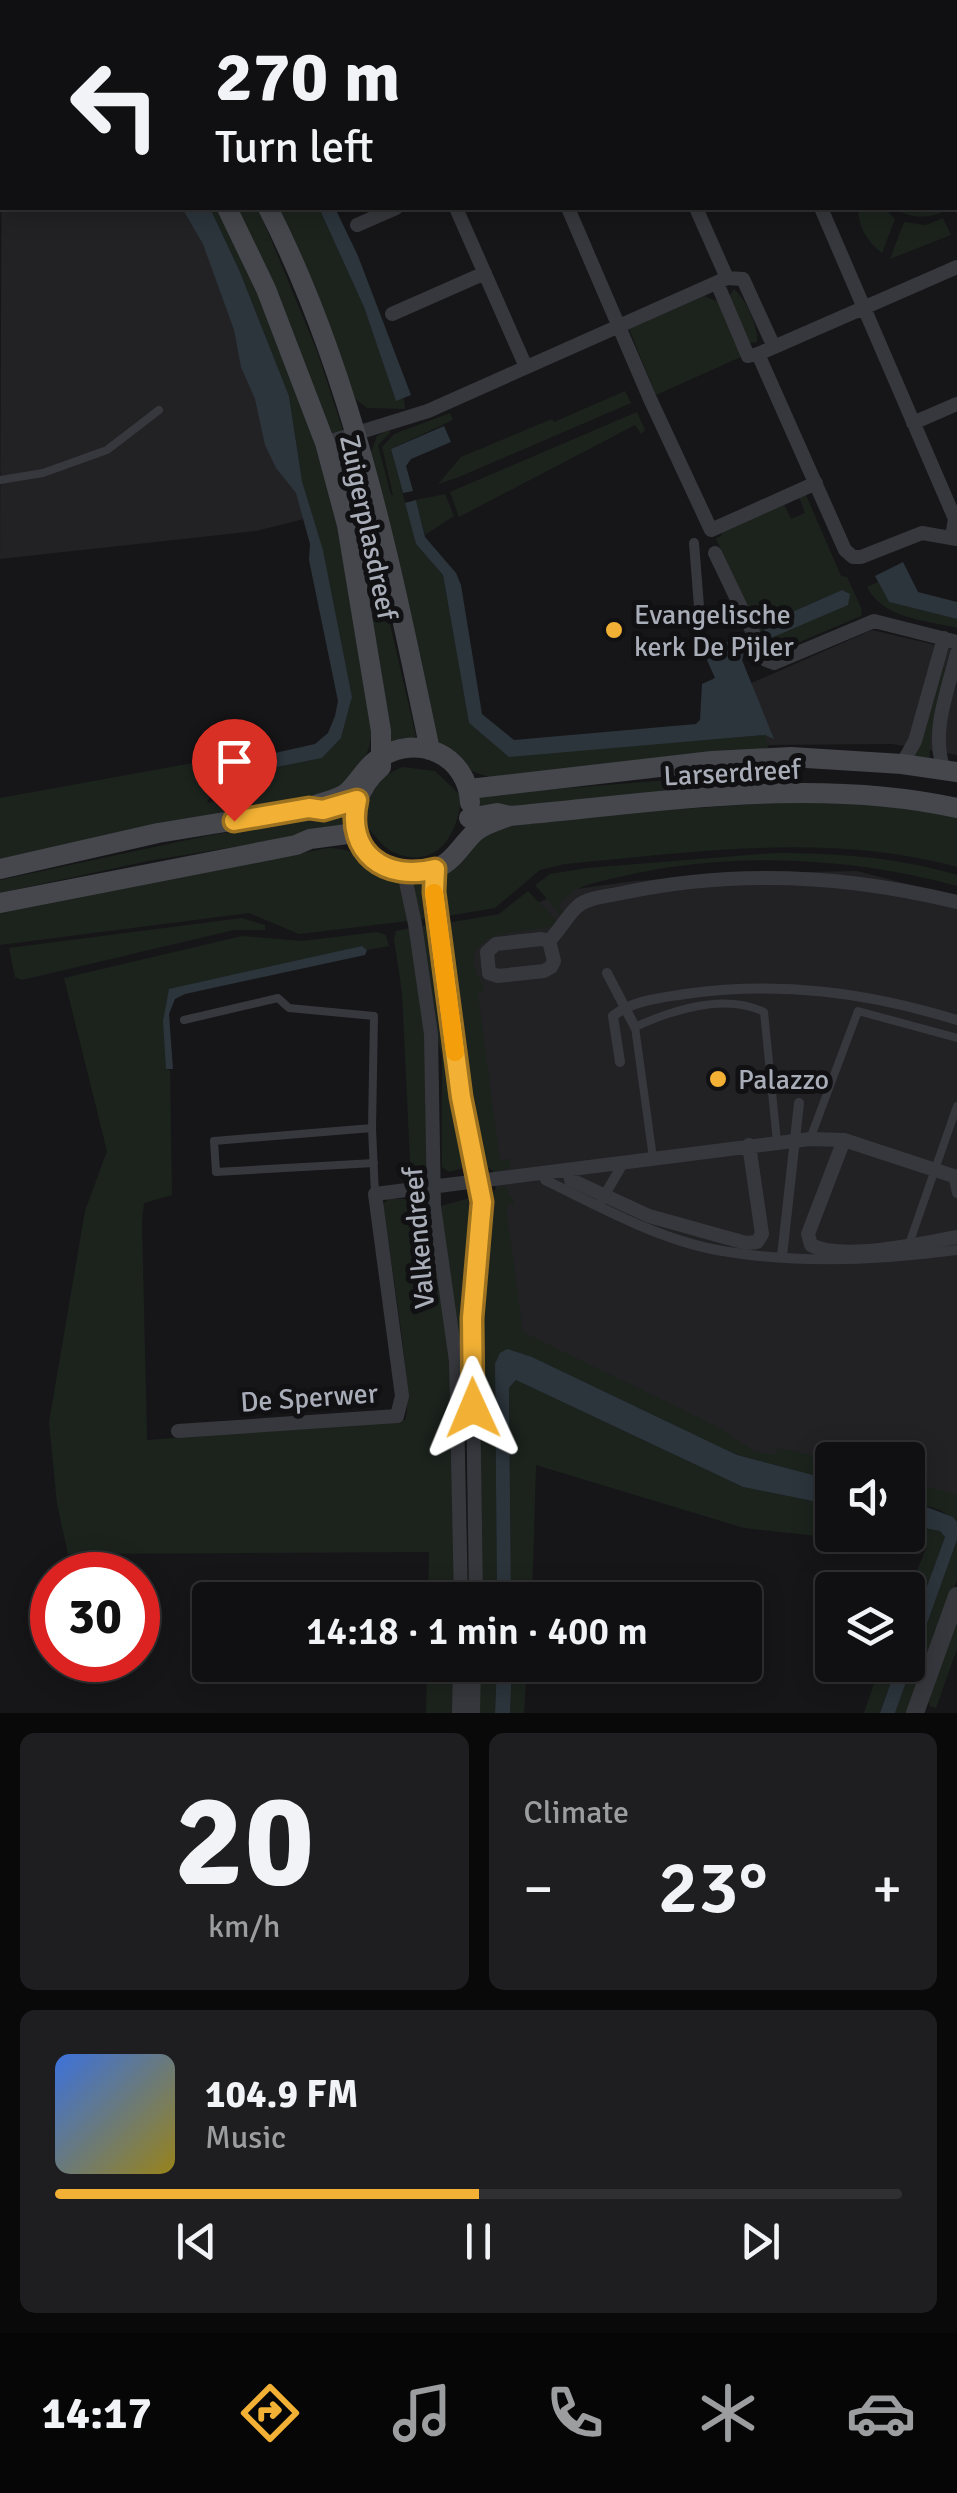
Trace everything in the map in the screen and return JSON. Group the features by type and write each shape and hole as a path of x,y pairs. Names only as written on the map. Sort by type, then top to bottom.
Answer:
{"main road":[{"name":"Zuigerplasdreef","path":"228,210 266,289 325,443 346,526 381,731 381,762"},
{"name":"Zuigerplasdreef","path":"269,210 313,312 356,435 385,542 430,750"},
{"path":"0,869 158,833 309,808 353,796 381,762 404,748 430,750 453,762 468,784 473,824 435,864 404,874 379,864 358,839 353,796"},
{"name":"Larserdreef","path":"468,784 499,788 514,782 791,757 951,771"},
{"path":"381,762 428,759 468,784"},
{"name":"Larserdreef","path":"473,824 497,813 510,816 794,795 894,798 957,808"},
{"path":"0,903 296,845 310,838 358,839 389,860 435,864"}],"street":[{"path":"357,225 391,210"},
{"path":"463,210 526,368"},
{"path":"569,210 711,530 816,483"},
{"path":"697,210 748,356 957,266"},
{"path":"758,354 845,550 853,557 862,557 922,533 954,538 955,519 822,210"},
{"path":"392,314 485,273"},
{"path":"325,443 428,410 722,280 743,279 774,347"},
{"path":"913,422 957,404"},
{"path":"694,543 700,619 748,622"},
{"path":"715,554 766,660 774,663 874,621 950,640 915,740 902,764"},
{"path":"951,771 937,750 957,653"},
{"name":"Valkendreef","path":"435,864 434,892 461,1097 482,1202 472,1318 476,1582"},
{"name":"Valkendreef","path":"404,874 431,1034 438,1244 456,1362 461,1582"},
{"path":"549,941 580,903 724,878 825,879 957,902"},
{"path":"541,938 549,941 554,961 544,971 498,976 490,973 487,952 496,944 541,938"},
{"path":"607,972 636,1027"},
{"path":"620,1062 613,1016 626,1006 700,992 770,986 834,990 903,1003 957,1020"},
{"path":"782,1256 799,1103"},
{"path":"375,1194 810,1139 844,1140 934,1168 955,1176 957,1193"},
{"path":"844,1140 808,1234 811,1244 824,1252 908,1247 957,1237"},
{"path":"543,1173 545,1180 600,1201 746,1243 757,1242 762,1234 749,1145"},
{"path":"600,1201 624,1162"},
{"path":"570,1170 571,1180 600,1201 681,1240 728,1252 895,1258 957,1250"},
{"name":"De Sperwer","path":"178,1431 397,1416 402,1396 375,1194"},
{"path":"916,1713 957,1596"},
{"path":"459,1713 460,1682"},
{"path":"473,1713 474,1682"}],"lane":[{"path":"0,480 43,473 107,450 159,410"},
{"path":"184,1020 278,998 289,1008 374,1016 375,1194"},
{"path":"653,1158 636,1027 664,1014 696,1007 729,1004 764,1012 777,1142"},
{"path":"810,1139 858,1011 957,1038"},
{"path":"908,1247 957,1106"},
{"path":"372,1128 214,1140 216,1172 374,1162"}],"shaded area":[{"path":"1,210 184,210 206,245 308,518 256,531 0,559"},
{"path":"183,210 211,210 289,396 302,481 323,550 352,697 341,738 322,758 262,770 249,764 257,757 315,744 328,733 338,701 309,560 310,544 296,493 276,468 265,445 234,330 203,244"},
{"path":"211,210 222,210 255,282 286,359 324,476 346,568 372,727 367,754 349,779 315,798 0,863 0,798 226,757 207,803 233,797 249,764 262,770 322,758 341,738 352,697 323,551 302,481 289,396"},
{"path":"237,210 259,210 317,351 350,452 416,736 413,738 391,742 365,577"},
{"path":"276,210 320,210 364,307 396,400 404,398 405,409 367,408 353,397"},
{"path":"320,210 336,210 358,256 411,395 396,401 364,307"},
{"path":"858,210 886,210 895,219 882,253 864,233"},
{"path":"897,210 947,210 922,217"},
{"path":"943,218 951,235 890,259 904,222 926,225"},
{"path":"734,289 751,314 757,342 750,343 746,338 729,296"},
{"path":"704,296 719,302 743,356 656,395 629,329"},
{"path":"625,391 631,403 438,484 461,457"},
{"path":"637,412 645,430 641,434 635,425 459,517 450,492"},
{"path":"450,413 453,420 391,449 416,544 443,575 469,723 509,756 765,735 770,754 489,777 471,771 439,748 370,455 377,436 389,430 378,445 393,495 382,447 394,434"},
{"path":"444,426 451,442 411,459 406,466 413,491 403,493 391,449"},
{"path":"445,494 454,516 425,535 416,500"},
{"path":"806,495 841,576 847,577 862,610 861,616 776,652 765,646 716,539 721,531 784,504 791,519 805,513 799,497","holes":["842,590 848,593 763,631 765,624"]},
{"path":"416,500 425,537 456,573 461,585 482,714 514,740 696,724 700,720 702,684 715,678 707,660 707,644 740,637 746,646 742,660 774,739 765,735 509,757 469,723 443,575 416,544 405,503"},
{"path":"903,562 918,592 957,602 957,619 889,602 875,576"},
{"path":"878,582 889,602 957,619 957,628 906,616 883,606 867,587"},
{"path":"842,590 850,594 848,605 771,638 764,635 765,624"},
{"path":"872,630 957,650 957,755 892,744 765,745 745,686"},
{"path":"943,667 947,671 929,746 930,758 912,756"},
{"path":"402,767 435,771 461,796 450,835 433,853 422,857 393,852 363,825 374,790 385,777"},
{"path":"733,775 713,785 685,790 477,811 478,795"},
{"path":"814,800 957,813 957,867 908,856 810,848 712,850 565,864 540,870 495,908 441,917 439,884 488,830 578,816"},
{"path":"348,812 348,828 148,861 0,893 0,880 206,836"},
{"path":"328,848 366,858 391,875 402,891 408,921 299,934 249,913 0,945 0,912"},
{"path":"774,853 843,855 912,864 957,875 957,886 833,864 706,863 587,885 564,899 558,907 565,911 562,917 535,885 550,874 587,868"},
{"name":"Palazzo","path":"857,871 957,897 957,1511 925,1501 925,1442 815,1442 815,1459 748,1455 502,1328 498,1203 459,956 502,920 563,891 634,881"},
{"path":"428,876 432,918 418,920 411,878"},
{"path":"528,891 559,923 494,937 476,951 474,964 484,992 478,994 500,1160 510,1159 511,1168 494,1172 481,1161 470,1127 441,924 499,914"},
{"path":"242,918 265,925 265,930 234,930 22,980 15,977 9,948"},
{"path":"432,925 470,1166 449,1172 442,1167 442,1057 432,1014 421,926"},
{"path":"410,928 426,1034 427,1179 414,1183 402,993 394,939 396,931"},
{"path":"377,932 386,935 389,946 367,950 362,946 170,992 166,1003 172,1195 144,1203 142,1221 147,1440 405,1420 403,1352 383,1204 389,1199 424,1199 430,1206 450,1349 457,1582 428,1582 429,1552 68,1552 57,1504 49,1422 85,1211 107,1151 64,978 242,936 302,941"},
{"path":"362,946 367,950 365,955 175,999 169,1014 173,1069 166,1069 163,1021 169,989"},
{"path":"505,1185 515,1204 506,1205 523,1332 710,1423 757,1451 773,1454 780,1448 815,1456 815,1476 737,1455 532,1357 495,1365 497,1582 480,1582 476,1323 486,1198"},
{"path":"476,1199 465,1382 441,1206"},
{"path":"507,1349 532,1357 737,1455 815,1476 815,1502 743,1487 516,1380 509,1388 511,1582 497,1582 495,1364"},
{"path":"516,1380 743,1487 815,1502 815,1536 744,1528 536,1465 533,1582 511,1582 509,1388"},
{"path":"925,1486 957,1495 957,1522 925,1505"},
{"path":"925,1506 953,1517 957,1522 957,1540 925,1629 925,1592 945,1537 940,1531 925,1528"},
{"path":"925,1528 940,1531 945,1537 925,1592 925,1572 917,1572 926,1548"},
{"path":"957,1540 957,1580 925,1671 925,1629"},
{"path":"957,1609 957,1649 936,1708 930,1706 926,1697"},
{"path":"427,1682 457,1682 456,1713 426,1713"},
{"path":"478,1682 496,1682 495,1713 477,1713"},
{"path":"496,1682 511,1682 510,1713 495,1713"},
{"path":"511,1682 526,1682 524,1713 510,1713"},
{"path":"874,1682 891,1682 880,1713 864,1713"},
{"path":"891,1682 906,1682 895,1713 880,1713"},
{"path":"906,1682 921,1682 910,1713 895,1713"}],"slow traffic":[{"path":"434,893 455,1052"}],"place":[{"name":"Evangelische kerk De Pijler","path":"614,630"},
{"name":"Palazzo","path":"718,1079"}],"route":[{"path":"234,821 309,808 323,810 357,800 355,833 369,856 404,874 435,869 434,892 461,1097 482,1202 472,1318 473,1408"}]}
